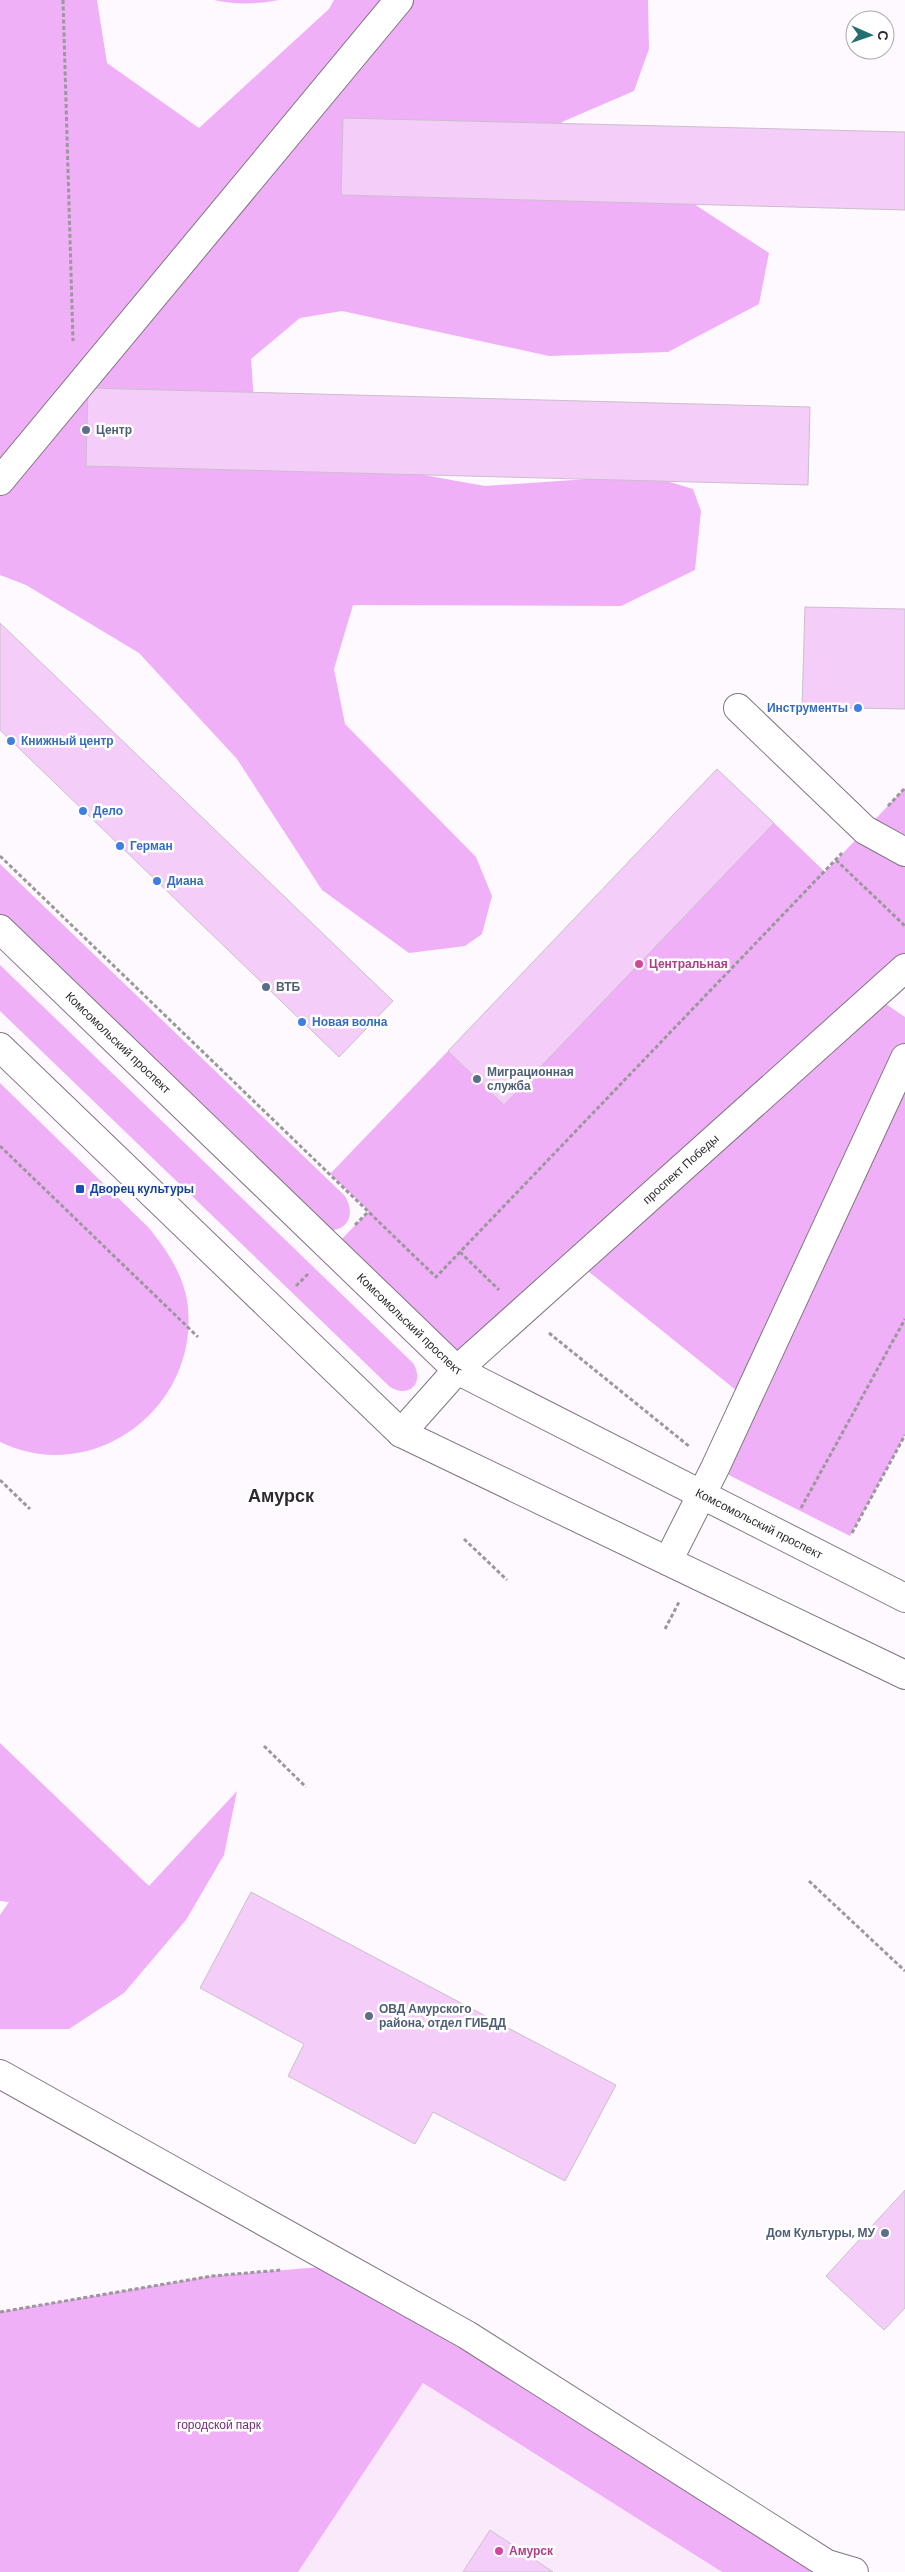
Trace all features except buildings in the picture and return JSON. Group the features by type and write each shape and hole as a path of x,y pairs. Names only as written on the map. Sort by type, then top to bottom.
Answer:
{"street":[{"path":"0,480 399,0"},
{"path":"738,708 865,830 905,852"},
{"name":"Комсомольский проспект","path":"0,929 457,1370 905,1598"},
{"name":"проспект Победы","path":"401,1433 457,1370 905,968"},
{"path":"0,1046 401,1433 905,1675"},
{"path":"668,1561 715,1468 905,1058"},
{"path":"0,2074 467,2335 827,2564 854,2572"}],"path":[{"path":"63,0 74,391"},
{"path":"0,856 436,1277 825,872"},
{"path":"836,860 905,926"},
{"path":"0,1146 198,1337"},
{"path":"273,1310 332,1249"},
{"path":"460,1252 522,1312 715,1468"},
{"path":"800,1511 905,1320"},
{"path":"850,1536 905,1435"},
{"path":"0,1480 30,1509"},
{"path":"464,1540 507,1580"},
{"path":"264,1746 306,1787"},
{"path":"808,1881 905,1971"},
{"path":"0,2312 212,2276 291,2270"}],"shaded area":[{"path":"423,2383 722,2572 298,2572"}],"green space":[{"path":"0,0 97,0 107,63 199,128 329,9 334,0 648,0 649,49 634,91 562,122 561,139 694,204 769,253 759,304 668,352 549,356 342,311 300,318 251,359 254,401 312,455 485,486 647,475 693,489 701,511 695,570 621,606 353,605 334,669 345,724 476,857 492,896 482,934 465,946 409,953 322,890 237,759 139,653 26,585 0,575"},
{"path":"214,0 279,0 230,3"},
{"path":"905,788 905,968 874,996 905,1017 905,1435 850,1536 715,1468 747,1399 578,1263 457,1370 332,1249 369,1211 330,1174 448,1051 503,1104 774,823 825,872"},
{"path":"0,864 345,1196 350,1209 350,1215 345,1225 326,1231 0,921"},
{"path":"0,965 413,1363 417,1376 414,1387 404,1391 390,1387 0,1011"},
{"path":"0,1083 148,1227 177,1270 187,1300 187,1338 178,1373 160,1403 136,1427 106,1445 72,1454 36,1453 0,1442"},
{"path":"0,1743 149,1886 237,1791 224,1855 186,1920 124,1993 69,2029 0,2029 0,1915 9,1902 0,1901"},
{"name":"городской парк","path":"321,2267 854,2572 722,2572 423,2383 298,2572 0,2572 0,2312 212,2276"}],"place":[{"name":"Центр","path":"86,430"},
{"name":"Инструменты","path":"858,708"},
{"name":"Книжный центр","path":"11,741"},
{"name":"Дело","path":"83,811"},
{"name":"Герман","path":"120,846"},
{"name":"Диана","path":"157,881"},
{"name":"Центральная","path":"639,964"},
{"name":"ВТБ","path":"266,987"},
{"name":"Новая волна","path":"302,1022"},
{"name":"Миграционная служба","path":"477,1079"},
{"name":"Дворец культуры","path":"80,1189"},
{"name":"ОВД Амурского района, отдел ГИБДД","path":"369,2016"},
{"name":"Дом Культуры, МУ","path":"885,2233"},
{"name":"Амурск","path":"499,2551"}],"district":[{"name":"Амурск","path":"281,1496"}]}
